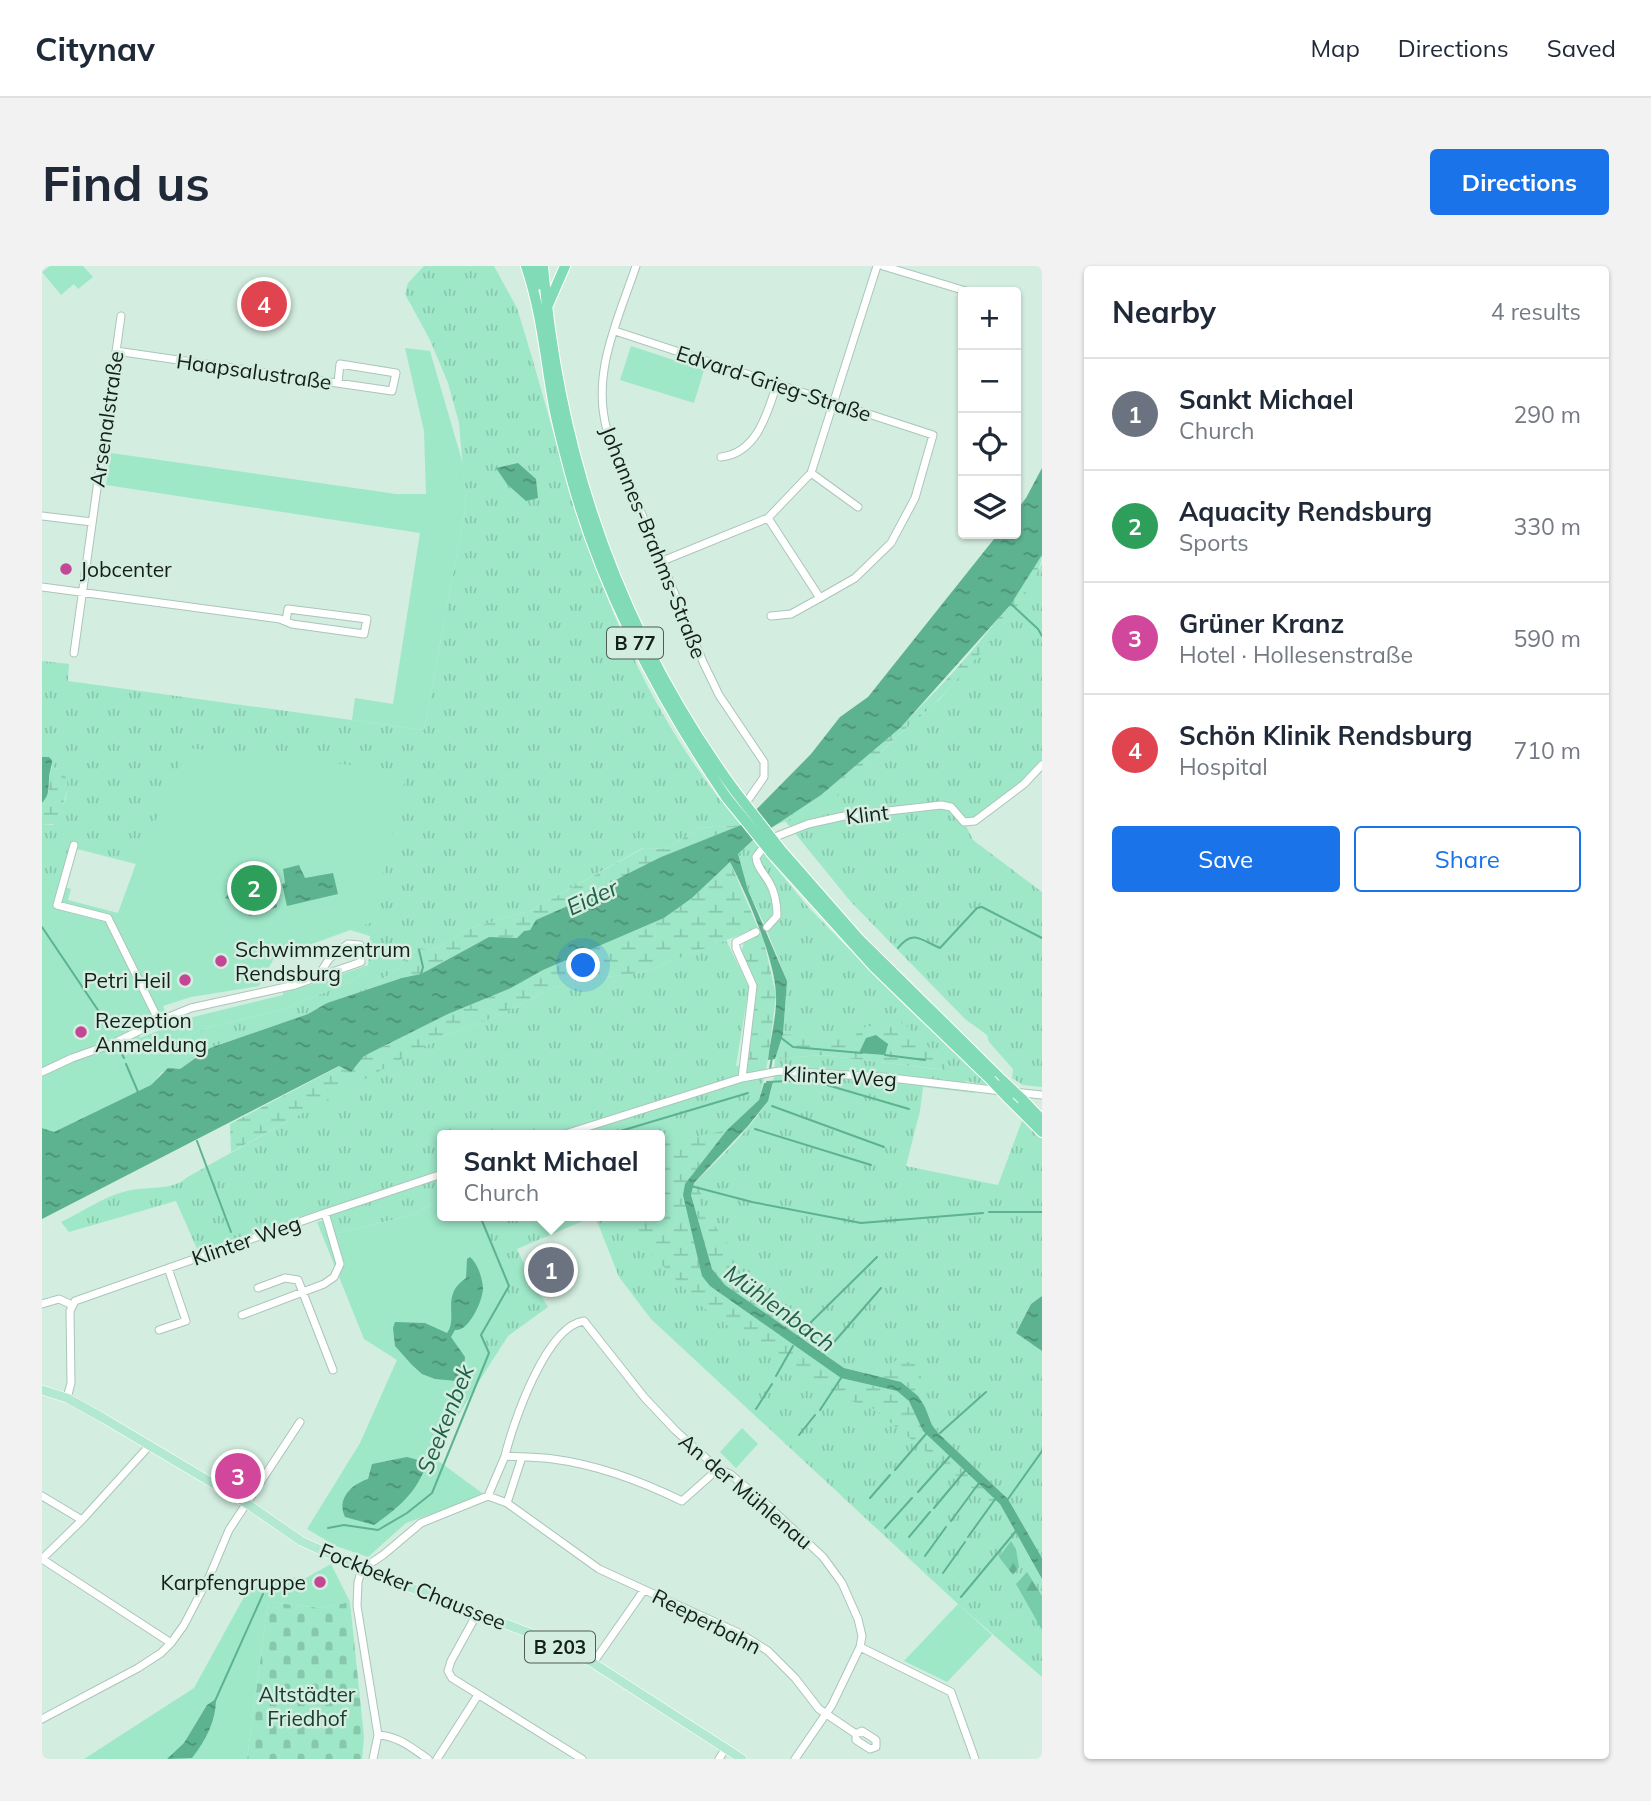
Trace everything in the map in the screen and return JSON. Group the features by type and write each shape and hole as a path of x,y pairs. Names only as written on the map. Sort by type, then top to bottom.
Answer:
{"highway":[{"path":"526,266 540,320"},
{"name":"B 77","path":"535,266 553,405 571,476 607,579 659,690 697,754 852,945 1042,1132"},
{"name":"B 77","path":"543,266 563,412 580,475 615,576 654,664 730,794"},
{"path":"547,308 565,266"},
{"name":"B 77","path":"777,853 859,939 1042,1120"}],"main road":[{"name":"B 203","path":"42,1390 66,1398 246,1503"},
{"name":"Fockbeker Chaussee","path":"246,1503 301,1541 362,1569 545,1639 593,1663 742,1759"}],"street":[{"name":"Johannes-Brahms-Straße","path":"636,266 605,362 601,410 660,562 719,695 764,762 764,777 748,800 731,811"},
{"path":"660,562 768,518 811,473 877,266"},
{"path":"883,266 958,288"},
{"name":"Arsenalstraße","path":"74,653 121,316"},
{"name":"Edvard-Grieg-Straße","path":"615,331 933,435 915,498 891,543 855,578 820,598"},
{"name":"Haapsalustraße","path":"116,351 393,391 396,373 340,364 338,382"},
{"path":"721,457 736,455 755,436 767,415 777,384"},
{"path":"811,473 858,507"},
{"path":"42,516 92,522"},
{"path":"768,518 820,598 791,614 771,616"},
{"path":"42,587 364,634 367,619 288,609 286,621"},
{"name":"Klint","path":"767,927 778,916 778,905 771,884 757,866 756,857 770,839 808,824 844,816 941,806 951,807 964,822 975,821 1024,784 1042,765"},
{"path":"74,845 57,905 108,918 159,1021"},
{"path":"742,1078 753,986 736,948 736,942 756,932"},
{"path":"42,1072 191,1008 249,997 317,978 360,962 360,945 348,944 329,959 317,978"},
{"name":"Klinter Weg","path":"578,1130 742,1078 779,1070 883,1077 1042,1095"},
{"name":"Klinter Weg","path":"42,1304 59,1299 72,1305 75,1301 168,1268 437,1176"},
{"name":"Klinter Weg","path":"242,1315 303,1293 334,1277 340,1264 325,1213"},
{"name":"Klinter Weg","path":"159,1330 186,1321 168,1268"},
{"path":"258,1288 290,1278 298,1280 333,1370"},
{"path":"66,1398 71,1383 72,1305"},
{"name":"An der Mühlenau","path":"505,1455 512,1426 534,1376 563,1333 578,1322 584,1321 644,1397 675,1430 718,1469 730,1474 747,1488 823,1557 842,1583 858,1619 862,1636 860,1647"},
{"path":"42,1719 138,1668 171,1643 184,1625 210,1575 229,1530 300,1422"},
{"path":"149,1446 82,1520 42,1559 171,1643"},
{"path":"373,1759 378,1735 357,1606 358,1582 362,1569 421,1523 488,1496 505,1455 554,1459 607,1470 645,1483 682,1501 718,1469"},
{"path":"507,1503 522,1457"},
{"path":"42,1496 82,1520"},
{"name":"Reeperbahn","path":"488,1496 507,1503 599,1569 741,1634 768,1651 795,1678 825,1715"},
{"name":"Reeperbahn","path":"593,1663 644,1590"},
{"path":"478,1612 448,1671 452,1678 582,1759"},
{"path":"795,1759 825,1715 860,1647 951,1692 975,1759"},
{"path":"437,1759 478,1695"},
{"path":"825,1715 856,1734"},
{"path":"378,1735 404,1742 428,1759"},
{"path":"719,1759 725,1749"}],"green space":[{"path":"50,266 83,266 93,277 78,289 74,284 61,295 42,272"},
{"path":"424,266 494,266 517,308 576,509 614,614 669,725 691,760 741,825 700,828 666,849 643,848 529,911 468,929 435,950 418,948 398,969 366,990 327,1003 308,1014 210,1048 180,1069 162,1072 151,1085 54,1132 42,1128 173,1040 213,1026 281,1010 355,980 368,965 370,936 350,930 372,922 118,914 136,864 77,849 66,888 56,897 42,896 42,824 53,825 67,793 58,769 52,767 52,760 42,757 42,661 69,664 68,681 424,730 466,505 459,423 448,383 430,340 405,294 408,283"},
{"path":"631,346 704,370 694,403 620,380"},
{"path":"405,348 430,351 463,464 466,505 424,730 352,720 355,698 393,704 420,533 106,485 111,453 396,494 426,494 424,431"},
{"path":"1042,555 1039,569 1016,608 983,650 935,703 896,737 836,798 813,811 771,827 850,769 922,706 985,634"},
{"path":"1042,564 1042,765 975,821 964,822 973,840 1042,892 1042,1087 1023,1085 1012,1078 1013,1069 989,1042 987,1035 965,1019 851,902 785,821 827,803 940,699 1004,624"},
{"path":"188,748 407,771 372,922 274,958 259,986 191,997 163,1006 166,1014 136,1029 140,1038 193,1017 283,995 283,992 368,965 355,980 281,1010 213,1026 174,1040 180,1069 162,1072 151,1085 54,1132 42,1128 42,883 56,896 59,885 71,889 68,900 118,913 136,864"},
{"path":"52,767 66,778 66,793 59,824 42,824 42,803 49,791 48,779"},
{"path":"741,825 661,857 625,875 537,920 530,930 524,931 517,939 489,937 421,974 366,990 398,969 418,948 435,950 468,929 529,911 644,848 666,849 700,828"},
{"path":"753,840 809,908 900,1001 988,1085 965,1081 975,1093 923,1087 920,1111 906,1166 998,1185 1023,1118 1042,1139 1042,1296 1031,1304 1016,1333 1042,1351 1042,1558 1008,1499 939,1434 925,1407 901,1382 844,1368 725,1285 712,1269 694,1183 754,1121 771,1091 775,1059 822,1055 953,1071 853,1040 783,1034 787,981 748,890 738,854"},
{"path":"730,862 758,928 640,973 579,980 553,988 498,1016 446,1035 231,1152 230,1124 340,1066 351,1071 364,1056 448,1014 664,918 692,898"},
{"path":"762,933 776,995 768,1060 746,1065 755,986 741,953 744,942"},
{"path":"726,940 749,987 736,1066 768,1060 759,1100 727,1131 685,1184 702,1276 923,1431 1000,1504 1042,1579 1042,1677 958,1604 651,1319 619,1277 597,1221 665,1221 665,1130 437,1130 437,1201 413,1215 338,1233 324,1209 198,1251 176,1201 69,1232 61,1222 119,1193 167,1187 181,1182 446,1035 498,1016 553,988 579,980 640,973"},
{"path":"900,1020 954,1071 822,1055 775,1059 783,1034 853,1039 860,1028"},
{"path":"727,1130 685,1184 710,1286 841,1378 897,1391 910,1401 923,1431 1000,1504 1004,1514 871,1407 841,1398 803,1381 700,1305 621,1221 665,1221 665,1143"},
{"path":"704,1175 699,1205 729,1245 743,1291 801,1332 804,1342 725,1285 712,1269 691,1195 694,1183"},
{"path":"437,1201 437,1221 482,1221 509,1286 481,1335 489,1353 476,1386 433,1457 482,1493 460,1504 406,1523 368,1557 336,1546 307,1529 360,1443 397,1360 364,1339 317,1222 330,1219 338,1233 413,1215"},
{"path":"482,1221 583,1221 517,1249 548,1307 508,1336 476,1386 489,1353 481,1335 509,1286"},
{"path":"898,1359 915,1364 922,1372 918,1396 901,1382 874,1376"},
{"path":"742,1428 758,1444 736,1468 720,1452"},
{"path":"1011,1541 1016,1549 1019,1567 1013,1575 999,1557"},
{"path":"331,1564 350,1602 321,1608 268,1602 247,1759 84,1759 194,1688 244,1597 265,1577 306,1578"},
{"path":"1027,1572 1042,1596 1042,1630 1016,1584"},
{"name":"Altstädter Friedhof","path":"268,1602 321,1608 350,1602 364,1737 362,1759 247,1759"},
{"path":"958,1604 992,1635 947,1682 904,1661"}],"water":[{"path":"518,463 536,479 538,498 526,501 507,484 496,468"},
{"name":"Eider","path":"1042,468 1042,555 1011,604 901,727 821,795 753,840 738,854 748,890 787,981 783,1034 775,1059 768,1060 776,1003 771,964 752,909 730,862 692,898 664,918 448,1014 364,1056 351,1072 339,1066 42,1219 42,1128 54,1132 151,1085 168,1068 180,1069 210,1048 308,1014 327,1003 421,974 489,937 517,938 524,931 530,930 536,920 625,875 661,857 741,825 811,754 840,717 868,697 994,539 1021,539 1021,504"},
{"path":"42,757 52,760 48,792 42,803"},
{"path":"299,865 305,878 333,873 338,894 287,906 282,884 285,883 283,869"},
{"path":"243,886 257,889 272,886 277,907 249,916 245,904 225,898 234,888"},
{"path":"876,1035 888,1044 885,1055 859,1053 866,1038"},
{"path":"773,1082 768,1101 694,1183 691,1195 712,1269 725,1285 844,1368 901,1382 918,1396 939,1434 1008,1499 1042,1558 1042,1579 1000,1504 923,1431 909,1401 897,1391 841,1378 710,1286 702,1276 683,1195 685,1184 727,1130 759,1100 764,1083"},
{"path":"470,1257 479,1271 483,1288 481,1300 470,1321 455,1330 451,1337 465,1357 463,1376 457,1381 435,1379 422,1374 395,1346 393,1328 395,1322 425,1323 447,1333 451,1323 452,1296 456,1287 466,1278 467,1259"},
{"path":"1042,1296 1042,1351 1016,1333 1031,1304"},
{"path":"407,1457 418,1460 423,1473 402,1502 374,1525 345,1517 344,1498 351,1488 368,1479 372,1464"},
{"path":"216,1699 209,1730 192,1758 167,1759 184,1743 207,1705"}],"waterway":[{"path":"1011,604 1042,636"},
{"path":"898,948 903,942 913,938 922,939 940,948 977,908 982,907 1042,938"},
{"path":"42,927 110,1028"},
{"path":"419,950 423,967 421,974"},
{"path":"780,1037 793,1047 862,1053"},
{"path":"119,1048 124,1058"},
{"path":"885,1055 925,1060"},
{"name":"Mühlenbach","path":"770,1069 772,1057"},
{"path":"126,1064 138,1092"},
{"path":"767,1082 810,1080 909,1109"},
{"name":"Seekenbek","path":"624,1130 748,1093"},
{"path":"772,1106 884,1147"},
{"path":"755,1129 871,1165"},
{"path":"197,1141 231,1232"},
{"path":"691,1186 752,1202 861,1223 983,1213"},
{"path":"989,1212 1042,1212"},
{"name":"Seekenbek","path":"328,1528 344,1525 378,1530 407,1513 432,1493 489,1353 481,1335 509,1286 482,1221"},
{"path":"797,1338 877,1257"},
{"path":"822,1356 881,1288"},
{"path":"776,1376 793,1346"},
{"path":"820,1410 841,1378"},
{"path":"756,1409 772,1384"},
{"path":"940,1433 986,1392"},
{"path":"799,1435 815,1415"},
{"path":"895,1470 926,1434"},
{"path":"1008,1499 1042,1451"},
{"path":"918,1492 950,1456"},
{"path":"934,1508 965,1471"},
{"path":"870,1498 890,1475"},
{"path":"951,1521 979,1483"},
{"path":"885,1528 912,1498"},
{"path":"968,1537 996,1498"},
{"path":"909,1537 930,1512"},
{"path":"925,1556 946,1527"},
{"path":"961,1597 1016,1531"},
{"path":"943,1573 965,1542"},
{"name":"Seekenbek","path":"215,1701 263,1594"}],"place":[{"name":"Schön Klinik Rendsburg","path":"264,304"},
{"name":"Jobcenter","path":"66,569"},
{"name":"Aquacity Rendsburg","path":"254,888"},
{"name":"Schwimmzentrum Rendsburg","path":"221,961"},
{"name":"Petri Heil","path":"185,980"},
{"name":"Rezeption Anmeldung","path":"81,1032"},
{"name":"Sankt Michael","path":"551,1270"},
{"name":"Grüner Kranz","path":"238,1476"},
{"name":"Karpfengruppe","path":"320,1582"}]}
